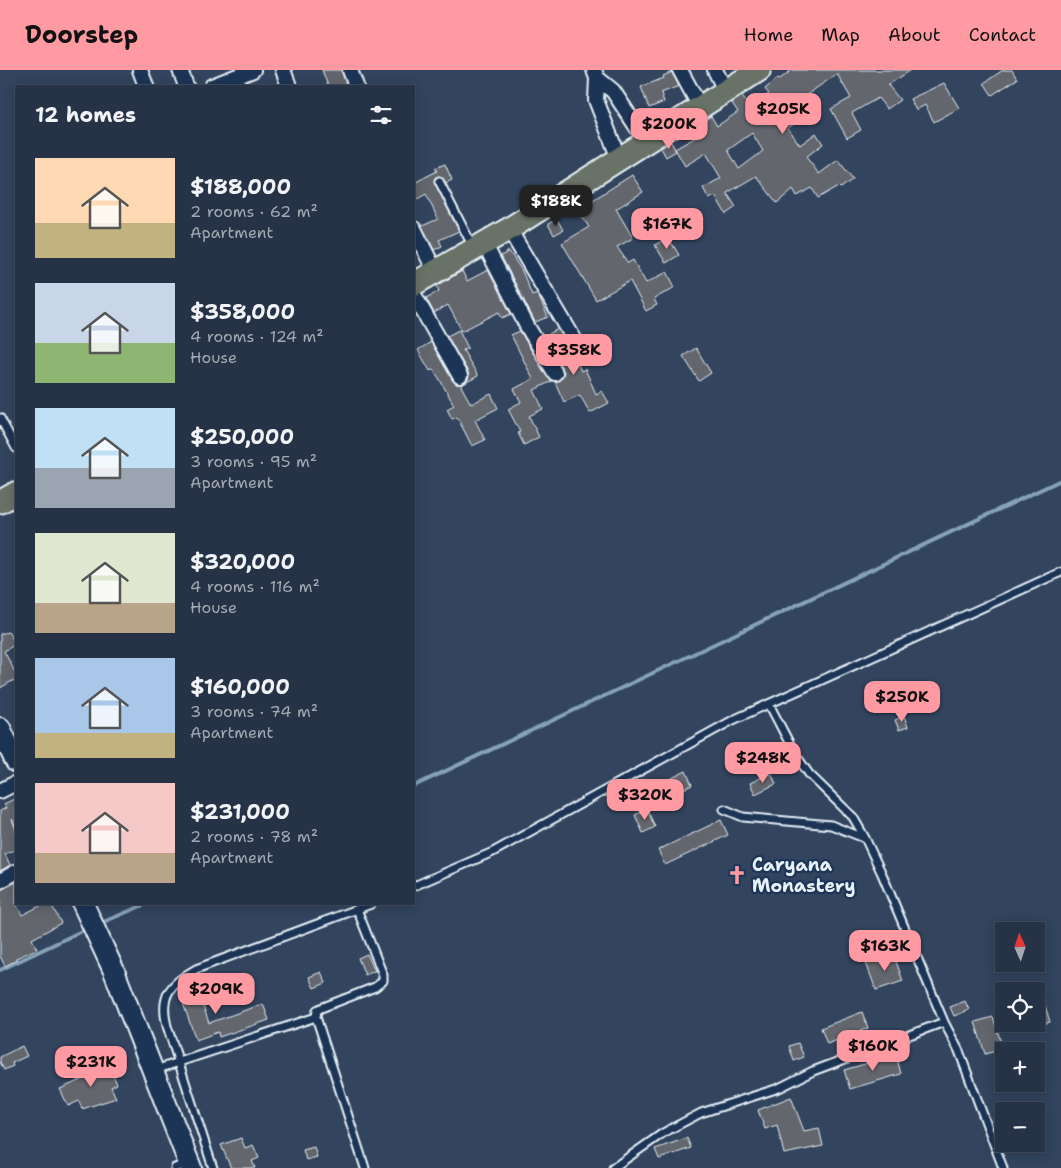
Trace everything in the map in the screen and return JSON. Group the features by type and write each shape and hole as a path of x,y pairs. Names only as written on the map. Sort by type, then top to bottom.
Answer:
{"main road":[{"path":"415,283 509,229 725,90 760,70"},
{"path":"0,502 15,494"}],"street":[{"path":"140,70 146,85"},
{"path":"180,70 186,85"},
{"path":"215,85 253,70"},
{"path":"283,70 289,85"},
{"path":"350,70 356,85"},
{"path":"680,70 700,106"},
{"path":"715,70 725,90"},
{"path":"596,74 613,91 646,141"},
{"path":"596,74 596,100 619,159"},
{"path":"602,118 623,106"},
{"path":"509,229 577,344"},
{"path":"415,231 435,271"},
{"path":"479,246 555,373"},
{"path":"415,297 460,376"},
{"path":"0,728 15,760"},
{"path":"0,791 15,784"},
{"path":"0,881 15,873"},
{"path":"83,905 114,971 154,1071 185,1166"}],"lane":[{"path":"439,181 479,246"},
{"path":"0,418 15,446"},
{"path":"415,886 493,852 733,720 1061,572"},
{"path":"769,704 795,754 810,774 853,817 864,838 882,874 944,1022 959,1051 1003,1168"},
{"path":"724,809 743,817 831,825 864,838"},
{"path":"213,1168 164,1016 167,995 177,980 196,969 369,905"},
{"path":"357,910 383,974 383,981 375,987 317,1010 316,1017 365,1168"},
{"path":"154,1071 316,1017"},
{"path":"613,1168 663,1133 701,1113 779,1088 813,1072 944,1022"}],"building":[{"path":"322,70 341,70 347,85 328,85"},
{"path":"792,70 911,70 888,85 900,100 887,109 878,98 852,113 861,130 847,138 831,109 851,98 837,74 796,102 805,116 788,128 800,145 816,133 823,144 806,157 819,174 838,160 853,179 841,188 839,186 818,198 812,188 797,196 793,189 777,203 756,176 727,193 736,207 726,214 715,196 709,199 703,188 721,178 706,153 685,166 675,149 698,136 693,128 711,116 717,126 738,112 732,103 742,96 749,107 769,94 765,89 778,78 780,79","holes":["752,133 763,151 739,169 728,150"]},
{"path":"1003,70 1012,70 1017,79 992,95 984,83"},
{"path":"672,72 679,86 661,93 664,102 649,108 641,87 664,78 663,76"},
{"path":"944,83 959,108 934,122 925,105 916,110 910,99"},
{"path":"671,142 676,151 666,157 661,148"},
{"path":"445,164 452,180 446,183 439,176 434,181 459,231 439,240 442,246 434,250 422,226 438,219 426,194 415,200 415,182 437,171 435,168"},
{"path":"632,175 643,192 616,209 633,238 617,247 628,263 633,260 646,283 667,272 675,287 654,299 657,305 646,311 630,281 596,300 562,243 589,227 577,210"},
{"path":"557,219 563,230 554,235 548,224"},
{"path":"668,237 679,255 666,263 655,245"},
{"path":"509,251 522,271 532,295 537,293 548,317 535,322 501,256"},
{"path":"488,270 511,314 502,318 499,312 462,331 448,305 434,313 426,298 439,291 437,286 462,271 467,281"},
{"path":"558,329 572,351 581,371 585,369 596,394 602,391 609,403 590,413 580,395 564,402 555,382 562,378 564,372 550,347 554,345 549,334"},
{"path":"459,330 468,348 463,350 478,376 465,383 469,377 468,372 447,336"},
{"path":"520,331 547,377 552,381 534,390 543,409 529,416 539,437 524,445 518,433 520,432 508,409 521,402 514,389 533,379 511,335"},
{"path":"431,342 453,381 456,384 464,384 461,386 471,404 491,394 498,408 475,420 485,440 472,446 457,417 452,419 447,409 454,405 439,378 433,369 430,371 418,350"},
{"path":"696,348 711,373 699,381 683,356"},
{"path":"8,632 15,642 15,645 4,651 15,672 15,680 0,688 0,634"},
{"path":"904,716 908,727 899,730 895,720"},
{"path":"686,771 692,785 669,796 662,783"},
{"path":"771,773 776,784 755,794 750,783"},
{"path":"15,798 15,825 12,819 15,828 15,849 5,854 10,865 0,871 0,811 6,808 4,804"},
{"path":"647,809 655,827 643,833 635,815"},
{"path":"721,820 728,835 665,865 658,850"},
{"path":"15,882 15,905 22,915 42,905 52,905 61,923 32,939 37,949 16,958 17,960 5,966 0,956 0,890"},
{"path":"893,953 903,981 876,990 866,963"},
{"path":"367,954 375,971 365,975 358,958"},
{"path":"321,972 326,983 314,988 309,977"},
{"path":"194,980 209,1023 263,1004 269,1020 219,1037 218,1032 196,1040 178,989 182,984"},
{"path":"965,1001 969,1010 954,1016 950,1007"},
{"path":"1045,1006 1050,1022 1045,1023"},
{"path":"862,1012 868,1028 827,1044 821,1028"},
{"path":"993,1017 995,1032 998,1032 1001,1042 995,1042 995,1051 985,1054 975,1022"},
{"path":"798,1043 804,1057 794,1061 789,1046"},
{"path":"22,1046 27,1056 12,1063 13,1066 4,1070 0,1057"},
{"path":"896,1055 901,1074 850,1089 844,1070"},
{"path":"100,1060 106,1075 112,1073 117,1084 111,1087 116,1098 82,1109 79,1101 68,1106 60,1089 92,1075 88,1065"},
{"path":"791,1097 804,1131 819,1128 823,1146 784,1154 777,1125 765,1129 758,1110"},
{"path":"241,1138 245,1148 253,1145 259,1158 252,1161 255,1168 231,1168 221,1145"},
{"path":"687,1138 691,1148 659,1159 655,1149"},
{"path":"314,1147 317,1157 306,1160 303,1150"}],"waterway":[{"path":"415,786 1061,480"},
{"path":"101,923 144,905"},
{"path":"0,970 88,928"}],"place":[{"name":"Caryana Monastery","path":"737,875"}]}
